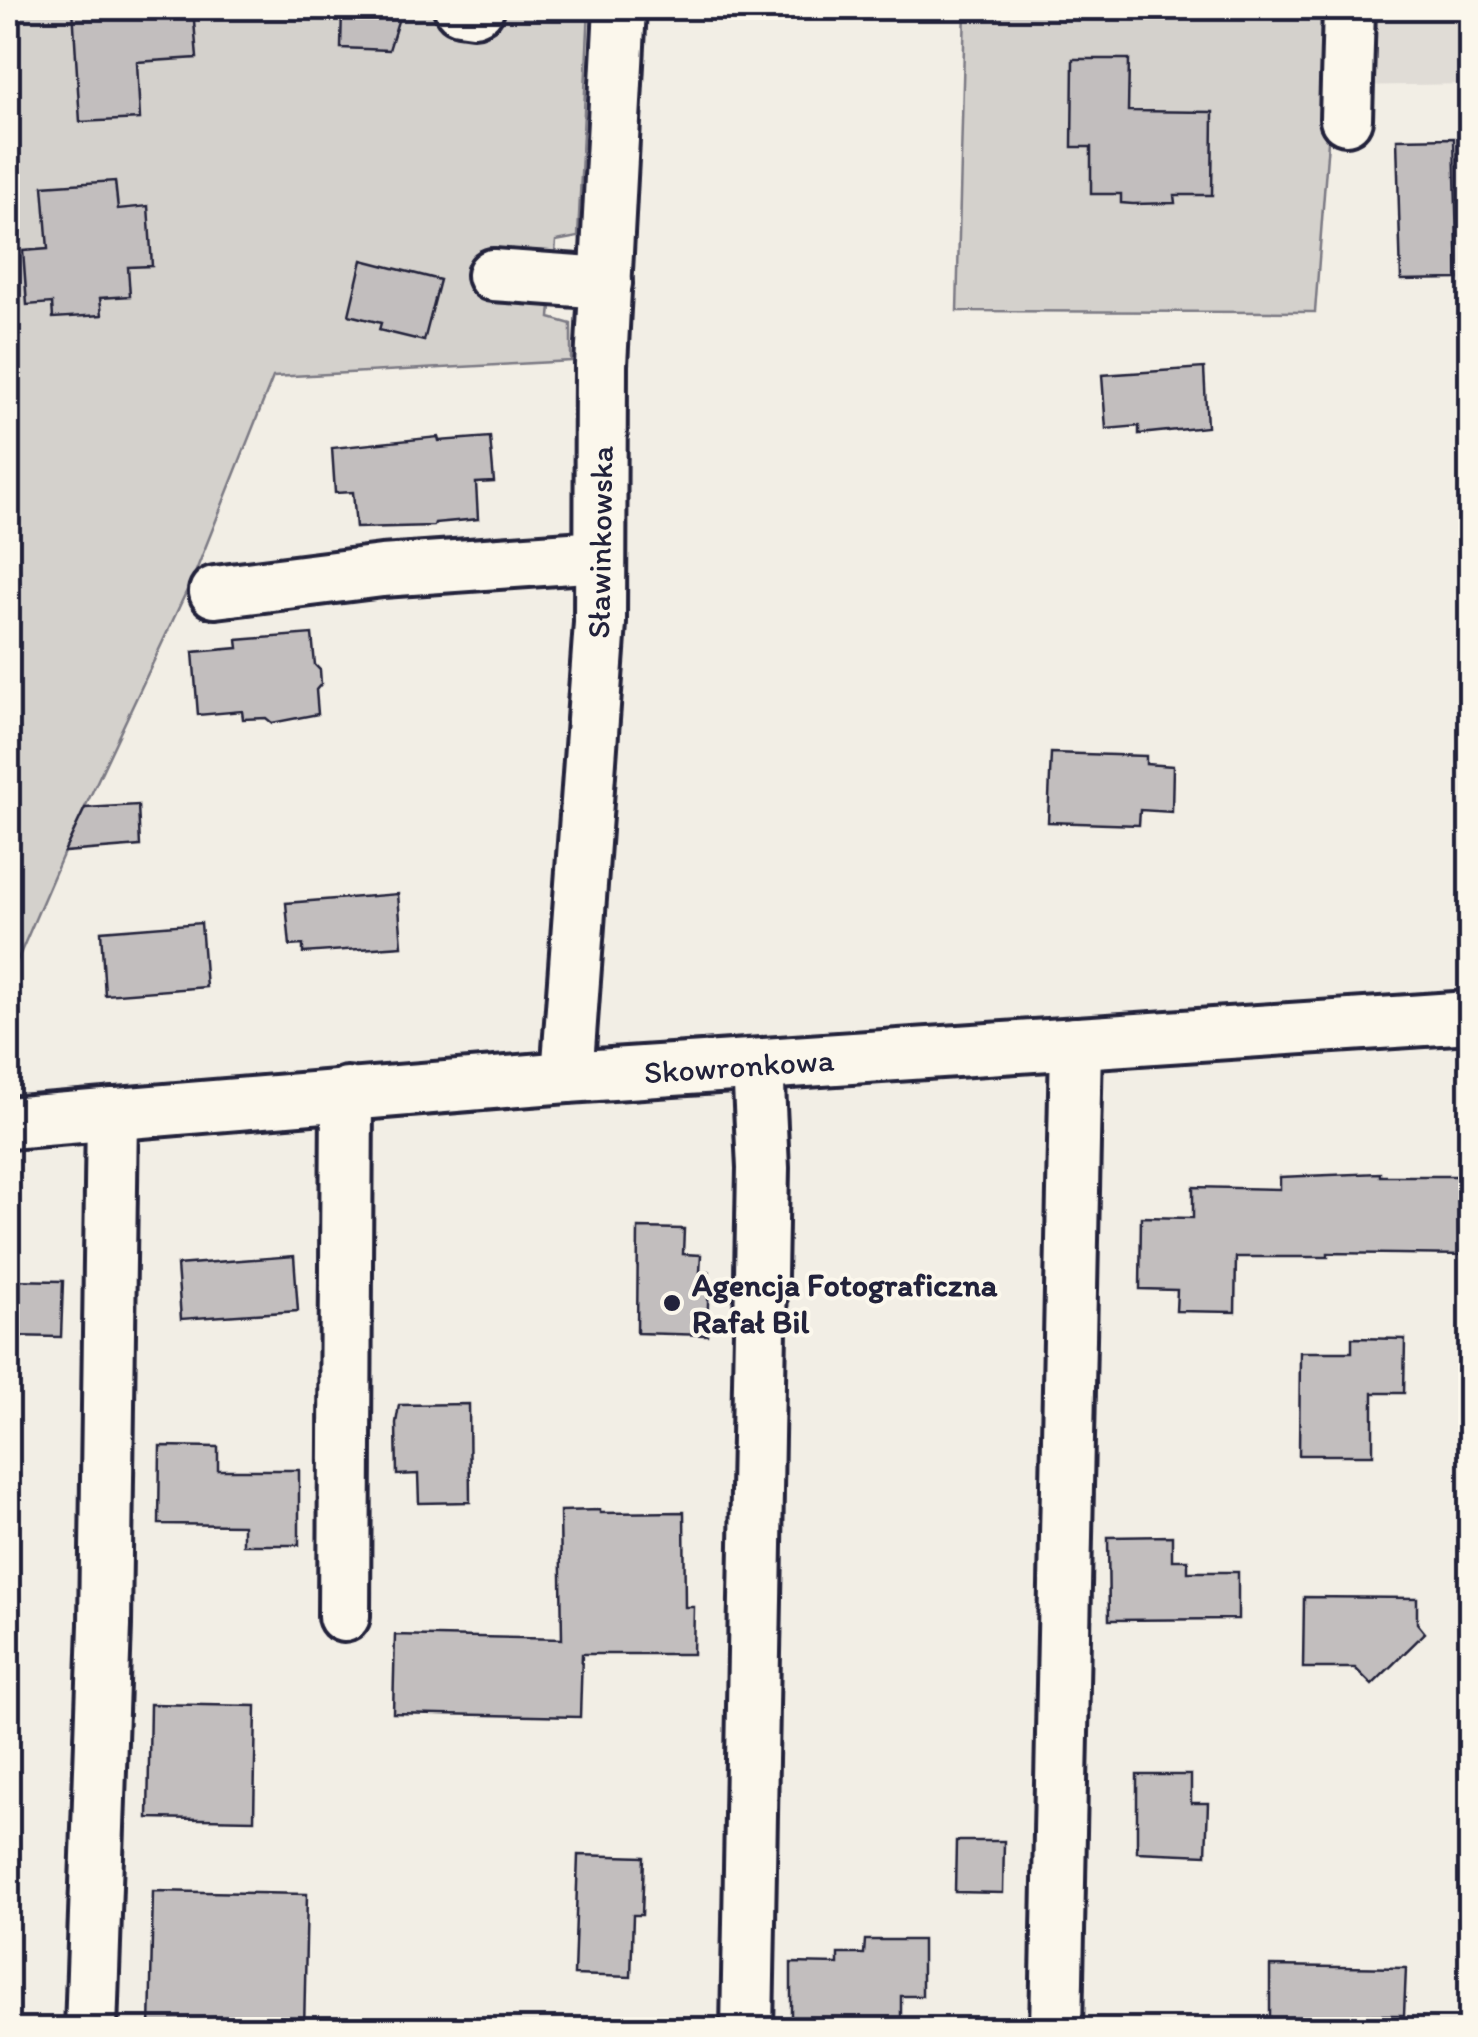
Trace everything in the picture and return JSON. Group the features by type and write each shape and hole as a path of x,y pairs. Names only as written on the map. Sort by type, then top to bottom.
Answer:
{"street":[{"path":"460,8 478,8"},
{"name":"Sławinkowska","path":"568,1077 600,622 602,365 620,8"},
{"path":"1346,118 1349,8"},
{"path":"493,276 606,282"},
{"path":"215,592 382,571 600,556"},
{"name":"Skowronkowa","path":"8,1123 348,1093 1470,1016"},
{"path":"1056,2030 1076,1043"},
{"path":"748,2030 763,1168 758,1065"},
{"path":"344,1616 348,1093"},
{"path":"92,2030 106,1593 112,1114"}],"shaded area":[{"path":"8,8 589,8 578,237 556,241 550,318 571,324 571,361 273,377 196,571 64,852 8,982"},
{"path":"965,8 1311,8 1336,36 1315,312 957,311"},
{"path":"1353,8 1470,8 1470,84 1349,86"}],"building":[{"path":"73,8 193,8 197,58 137,62 140,119 80,122"},
{"path":"342,8 402,8 389,50 341,48"},
{"path":"1073,59 1129,59 1128,111 1213,112 1212,195 1174,195 1175,203 1133,204 1121,203 1121,194 1091,194 1091,147 1072,147"},
{"path":"1454,138 1458,279 1401,280 1397,139"},
{"path":"115,181 118,209 148,206 152,266 128,267 130,296 100,298 102,315 53,318 52,303 27,305 23,251 48,249 43,186"},
{"path":"362,260 440,280 424,341 379,330 381,323 349,315"},
{"path":"1204,368 1207,427 1139,434 1139,426 1106,429 1102,375"},
{"path":"438,437 439,441 490,437 494,482 476,483 478,519 434,526 356,528 353,492 335,493 332,448"},
{"path":"312,634 315,665 320,670 321,684 316,690 318,714 272,723 266,718 243,719 242,711 198,715 193,652 238,648 237,640"},
{"path":"1051,753 1146,756 1146,764 1173,766 1172,812 1140,810 1139,825 1048,822"},
{"path":"138,805 140,846 64,852 85,808"},
{"path":"398,894 402,946 303,953 303,945 290,946 286,903"},
{"path":"201,923 206,987 105,995 101,931"},
{"path":"1380,1173 1468,1176 1469,1255 1328,1253 1328,1257 1236,1257 1235,1312 1176,1311 1177,1290 1140,1289 1141,1217 1193,1218 1193,1187 1280,1189 1280,1177"},
{"name":"Agencja Fotograficzna Rafał Bil","path":"638,1228 684,1229 683,1254 701,1255 700,1272 709,1272 707,1335 637,1333"},
{"path":"294,1256 298,1311 181,1319 177,1265"},
{"path":"8,1280 63,1281 61,1337 8,1336"},
{"path":"1352,1338 1405,1339 1404,1393 1373,1393 1373,1455 1299,1455 1300,1352 1352,1352"},
{"path":"469,1404 470,1502 419,1503 418,1474 397,1475 399,1405"},
{"path":"160,1446 218,1447 218,1470 299,1470 299,1545 243,1545 243,1525 159,1524"},
{"path":"560,1511 684,1512 685,1607 694,1607 693,1654 582,1654 580,1717 393,1713 395,1635 562,1639"},
{"path":"1172,1536 1172,1560 1188,1560 1188,1572 1238,1572 1238,1619 1109,1620 1108,1537"},
{"path":"1304,1597 1417,1598 1417,1623 1425,1633 1372,1685 1355,1668 1303,1668"},
{"path":"150,1704 256,1706 254,1820 148,1818"},
{"path":"1137,1775 1191,1775 1191,1803 1208,1803 1206,1855 1137,1852"},
{"path":"956,1841 1004,1841 1003,1893 955,1892"},
{"path":"578,1855 644,1857 642,1915 633,1915 631,1977 574,1975"},
{"path":"153,1891 307,1894 304,2030 150,2030"},
{"path":"865,1940 922,1940 922,1996 901,1996 901,2021 876,2020 876,2030 803,2030 803,2019 791,2019 791,1963 838,1964 838,1954 864,1954"},
{"path":"1270,1966 1406,1968 1404,2015 1353,2015 1352,2030 1270,2030"}],"place":[{"name":"Agencja Fotograficzna Rafał Bil","path":"672,1303"}]}
